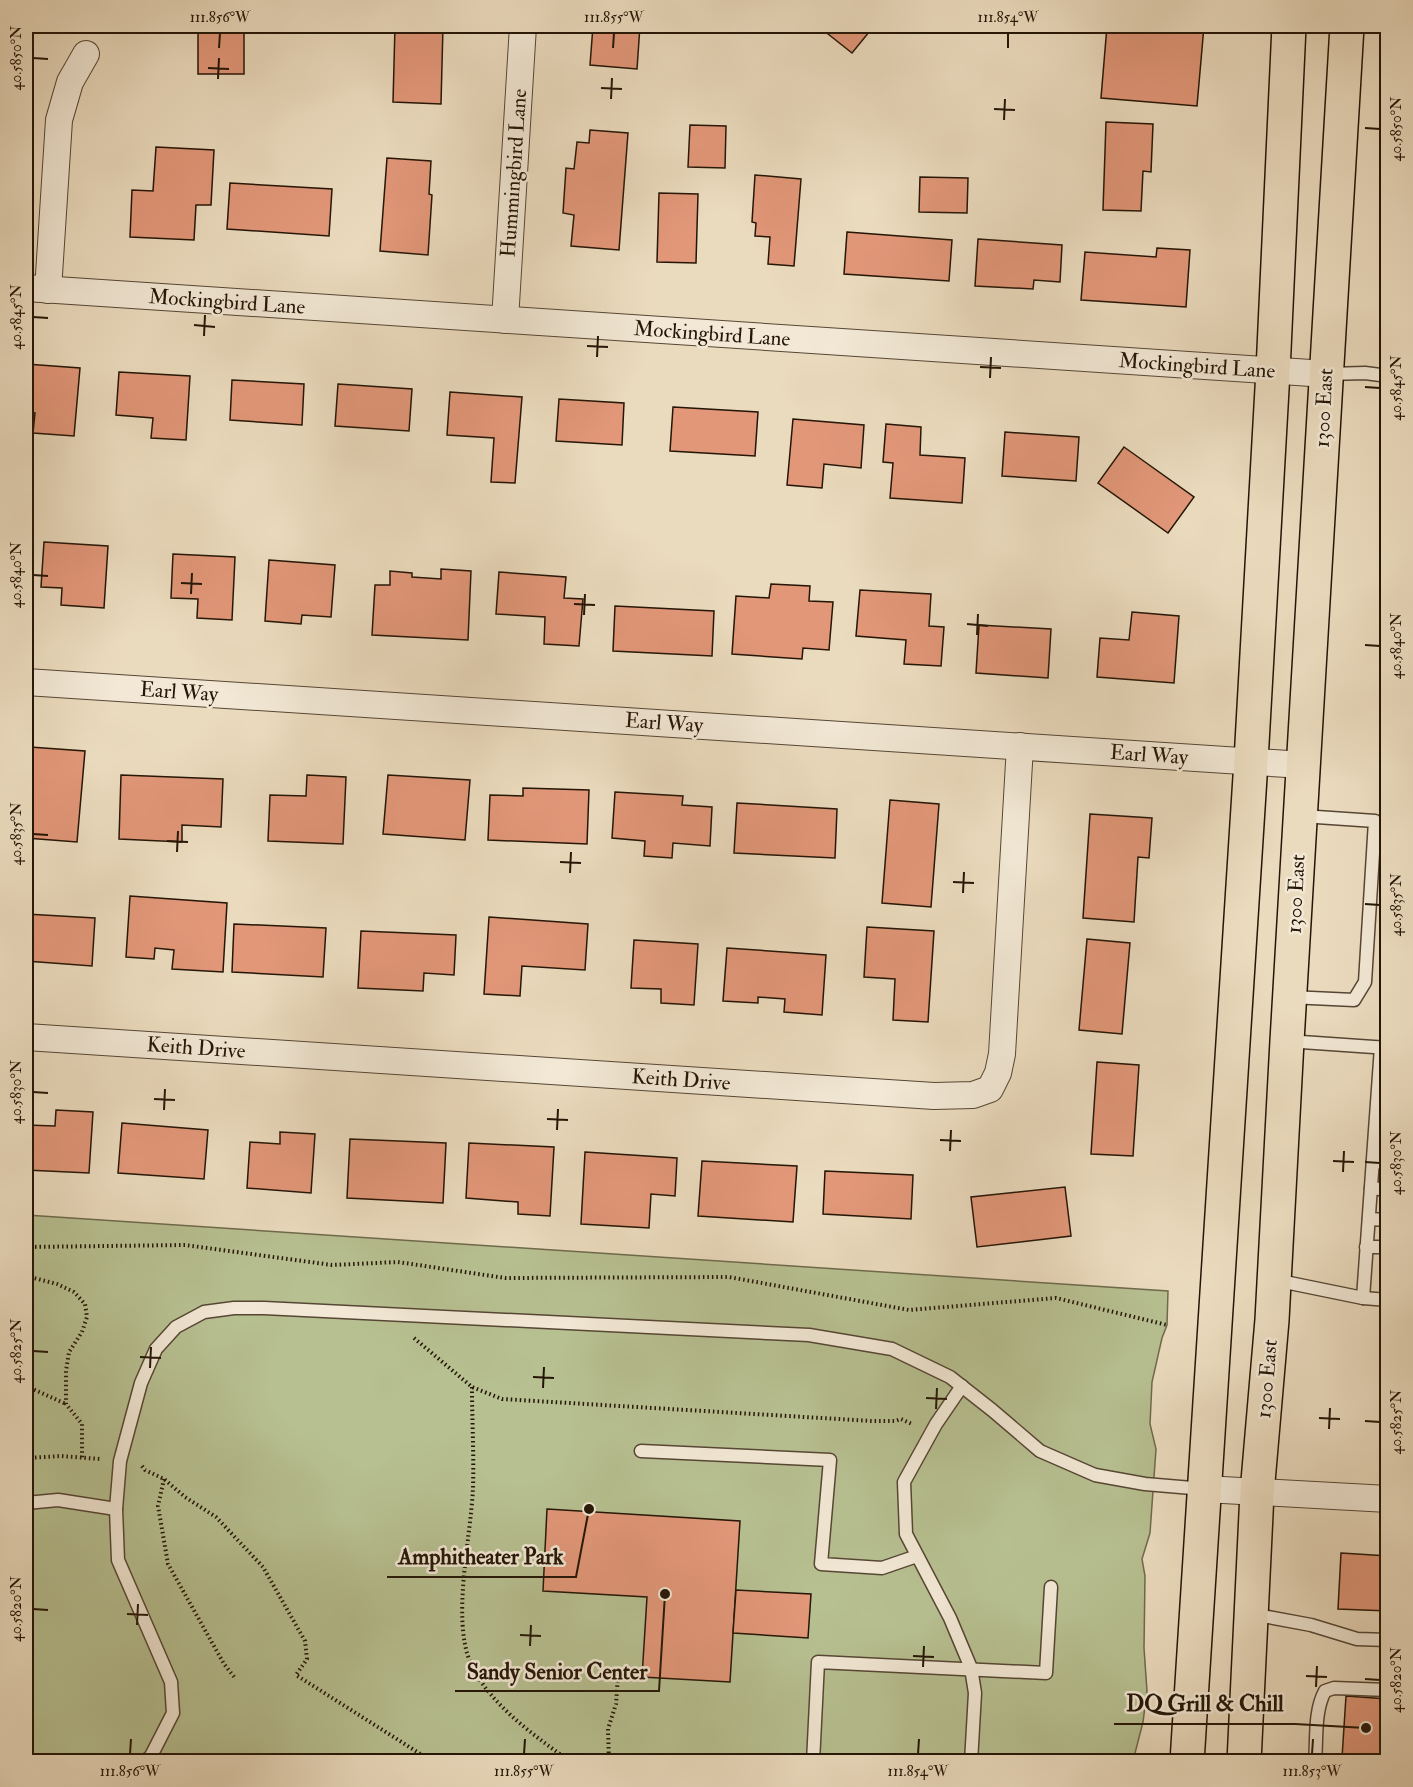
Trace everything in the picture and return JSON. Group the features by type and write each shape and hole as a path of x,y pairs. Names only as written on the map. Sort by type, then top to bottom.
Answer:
{"main road":[{"path":"1187,1761 1251,761 1289,26"},
{"name":"1300 East","path":"1244,1761 1257,1493 1274,1280 1347,26"}],"street":[{"name":"Hummingbird Lane","path":"505,320 522,26"},
{"path":"37,289 59,120 70,82 86,54"},
{"name":"Mockingbird Lane","path":"37,289 1326,374"},
{"name":"Earl Way","path":"26,682 1303,765"},
{"name":"Keith Drive","path":"26,1036 934,1096 973,1095 990,1089 998,1073 1002,1054 1020,746"},
{"path":"1205,1489 1388,1500"}],"lane":[{"path":"1326,374 1365,373 1388,376"},
{"path":"1289,997 1354,1000 1365,982 1375,821 1300,816"},
{"path":"1287,1041 1384,1047 1382,1121 1373,1162 1363,1298"},
{"path":"1373,1162 1388,1163"},
{"path":"1371,1188 1388,1190"},
{"path":"1369,1219 1388,1220"},
{"path":"1366,1247 1388,1247"},
{"path":"1274,1280 1363,1298 1388,1300"},
{"path":"144,1761 151,1756 172,1713 171,1682 118,1560 116,1509 120,1461 141,1383 156,1349 176,1327 204,1312 234,1308 809,1335 892,1349 950,1377 1040,1451 1095,1475 1145,1484 1205,1489"},
{"path":"962,1386 904,1482 906,1534 950,1618 971,1668 975,1693 971,1761"},
{"path":"641,1451 830,1460 821,1564 882,1568 917,1556"},
{"path":"26,1503 58,1500 116,1509"},
{"path":"813,1761 818,1662 1046,1673 1051,1587"},
{"path":"1251,1613 1311,1625 1357,1638 1388,1640"},
{"path":"1315,1761 1318,1718 1321,1699 1325,1691 1334,1688 1388,1690"}],"path":[{"path":"26,1247 185,1245 332,1265 398,1262 505,1278 729,1277 909,1310 1056,1298 1167,1324"},
{"path":"26,1276 66,1288 74,1292 85,1304 87,1317 82,1332 69,1352 66,1371 66,1404"},
{"path":"403,1338 414,1338 472,1387 502,1399 872,1421 901,1419 931,1434"},
{"path":"26,1386 66,1404 82,1424 82,1458"},
{"path":"472,1387 473,1488 462,1613 463,1639 471,1664 486,1690 522,1726 568,1761"},
{"path":"26,1458 61,1456 140,1462 146,1470 164,1479 185,1497 216,1517 263,1567 305,1641 307,1659 296,1676 433,1761"},
{"path":"164,1479 158,1506 168,1564 224,1664 236,1678"},
{"path":"609,1761 608,1729 616,1704 618,1675"}],"green space":[{"path":"26,1215 1168,1291 1167,1325 1152,1382 1150,1424 1156,1449 1150,1533 1142,1559 1145,1576 1144,1648 1147,1691 1143,1722 1133,1761 26,1761"}],"building":[{"path":"198,26 244,26 244,74 198,74"},
{"path":"395,26 443,26 441,104 393,102"},
{"path":"593,26 640,26 637,69 590,65"},
{"path":"818,26 874,26 852,53"},
{"path":"1107,26 1204,26 1197,106 1101,98"},
{"path":"1106,122 1153,124 1151,172 1143,171 1141,211 1103,210"},
{"path":"690,125 726,126 725,168 688,167"},
{"path":"590,130 628,133 619,250 571,246 574,215 563,213 566,168 574,169 577,142 589,143"},
{"path":"156,147 214,150 211,205 196,205 194,240 130,237 132,190 153,191"},
{"path":"387,158 431,161 429,194 432,195 428,255 380,251"},
{"path":"755,175 801,179 794,266 768,264 770,237 755,236 756,223 752,222"},
{"path":"920,177 968,178 967,213 919,212"},
{"path":"230,183 332,189 329,236 227,229"},
{"path":"659,193 698,194 696,263 657,262"},
{"path":"847,232 952,240 949,281 844,274"},
{"path":"978,239 1062,245 1060,282 1034,280 1033,289 975,286"},
{"path":"1157,248 1190,250 1186,307 1081,300 1085,252 1156,257"},
{"path":"26,364 80,368 74,436 33,433 35,413 26,412"},
{"path":"119,372 190,376 186,440 151,438 153,418 116,415"},
{"path":"232,380 304,384 302,425 230,420"},
{"path":"338,384 412,389 409,431 335,426"},
{"path":"450,392 522,397 515,483 491,482 494,438 447,435"},
{"path":"559,399 624,403 622,445 556,441"},
{"path":"673,407 758,412 755,456 670,451"},
{"path":"793,419 864,425 861,468 824,464 822,488 787,485"},
{"path":"886,424 921,427 920,455 965,458 962,503 890,498 893,463 883,462"},
{"path":"1005,432 1079,437 1076,481 1002,476"},
{"path":"1124,447 1194,497 1168,533 1098,483"},
{"path":"44,542 108,546 104,608 61,605 62,588 41,587"},
{"path":"173,554 235,557 232,620 197,618 198,599 171,598"},
{"path":"269,560 335,565 331,617 302,615 301,624 265,621"},
{"path":"441,569 471,571 468,640 372,635 375,585 390,585 390,571 412,573 412,577 441,579"},
{"path":"499,572 566,577 564,598 583,599 579,646 544,644 545,617 496,614"},
{"path":"771,584 810,586 809,601 833,602 829,650 803,648 802,659 732,654 736,596 769,598"},
{"path":"860,590 931,594 929,626 944,627 941,666 904,664 906,640 856,636"},
{"path":"615,606 714,611 712,656 613,651"},
{"path":"1132,612 1179,616 1174,683 1097,677 1100,638 1129,640"},
{"path":"979,625 1051,629 1048,678 976,673"},
{"path":"30,747 85,751 77,842 26,838"},
{"path":"121,775 223,779 221,827 182,825 182,842 119,839"},
{"path":"307,775 346,777 343,844 268,841 270,795 306,796"},
{"path":"388,775 470,780 465,840 383,834"},
{"path":"523,788 589,790 587,844 488,840 490,795 523,796"},
{"path":"615,792 683,796 682,805 712,807 710,846 673,843 672,858 644,856 645,841 612,838"},
{"path":"890,800 939,804 931,907 882,903"},
{"path":"737,803 837,809 835,858 734,853"},
{"path":"1090,814 1152,818 1149,858 1138,857 1134,922 1083,918"},
{"path":"130,896 227,903 223,972 172,969 174,950 155,948 154,959 126,957"},
{"path":"26,914 95,918 92,966 26,961"},
{"path":"489,917 588,924 585,970 522,966 520,996 484,994"},
{"path":"234,924 326,928 323,977 232,972"},
{"path":"867,927 934,931 928,1022 893,1020 895,979 864,977"},
{"path":"361,931 456,935 454,975 424,973 423,991 358,988"},
{"path":"1087,939 1130,943 1122,1034 1079,1030"},
{"path":"634,940 698,944 694,1005 661,1003 661,989 631,988"},
{"path":"727,948 826,955 822,1015 784,1012 785,999 758,997 758,1003 723,1001"},
{"path":"1097,1062 1139,1065 1133,1156 1091,1154"},
{"path":"56,1110 93,1112 89,1173 26,1170 26,1125 55,1126"},
{"path":"122,1123 208,1130 204,1179 118,1173"},
{"path":"280,1132 315,1134 311,1193 247,1188 250,1142 280,1144"},
{"path":"350,1139 446,1143 443,1203 347,1198"},
{"path":"469,1143 554,1147 550,1216 518,1214 518,1202 466,1198"},
{"path":"585,1152 677,1158 675,1196 651,1194 649,1228 581,1224"},
{"path":"702,1161 797,1166 793,1222 698,1216"},
{"path":"825,1171 913,1175 911,1219 823,1214"},
{"path":"1065,1187 1071,1236 977,1247 971,1197"},
{"path":"547,1509 740,1521 730,1682 642,1677 647,1597 543,1591"},
{"path":"1341,1553 1388,1556 1388,1611 1338,1609"},
{"path":"736,1590 811,1594 808,1638 733,1633"},
{"path":"1346,1696 1388,1699 1388,1760 1342,1758"}],"place":[{"name":"Amphitheater Park","path":"589,1509"},
{"name":"Sandy Senior Center","path":"665,1594"},
{"name":"DQ Grill & Chill","path":"1366,1728"}]}
